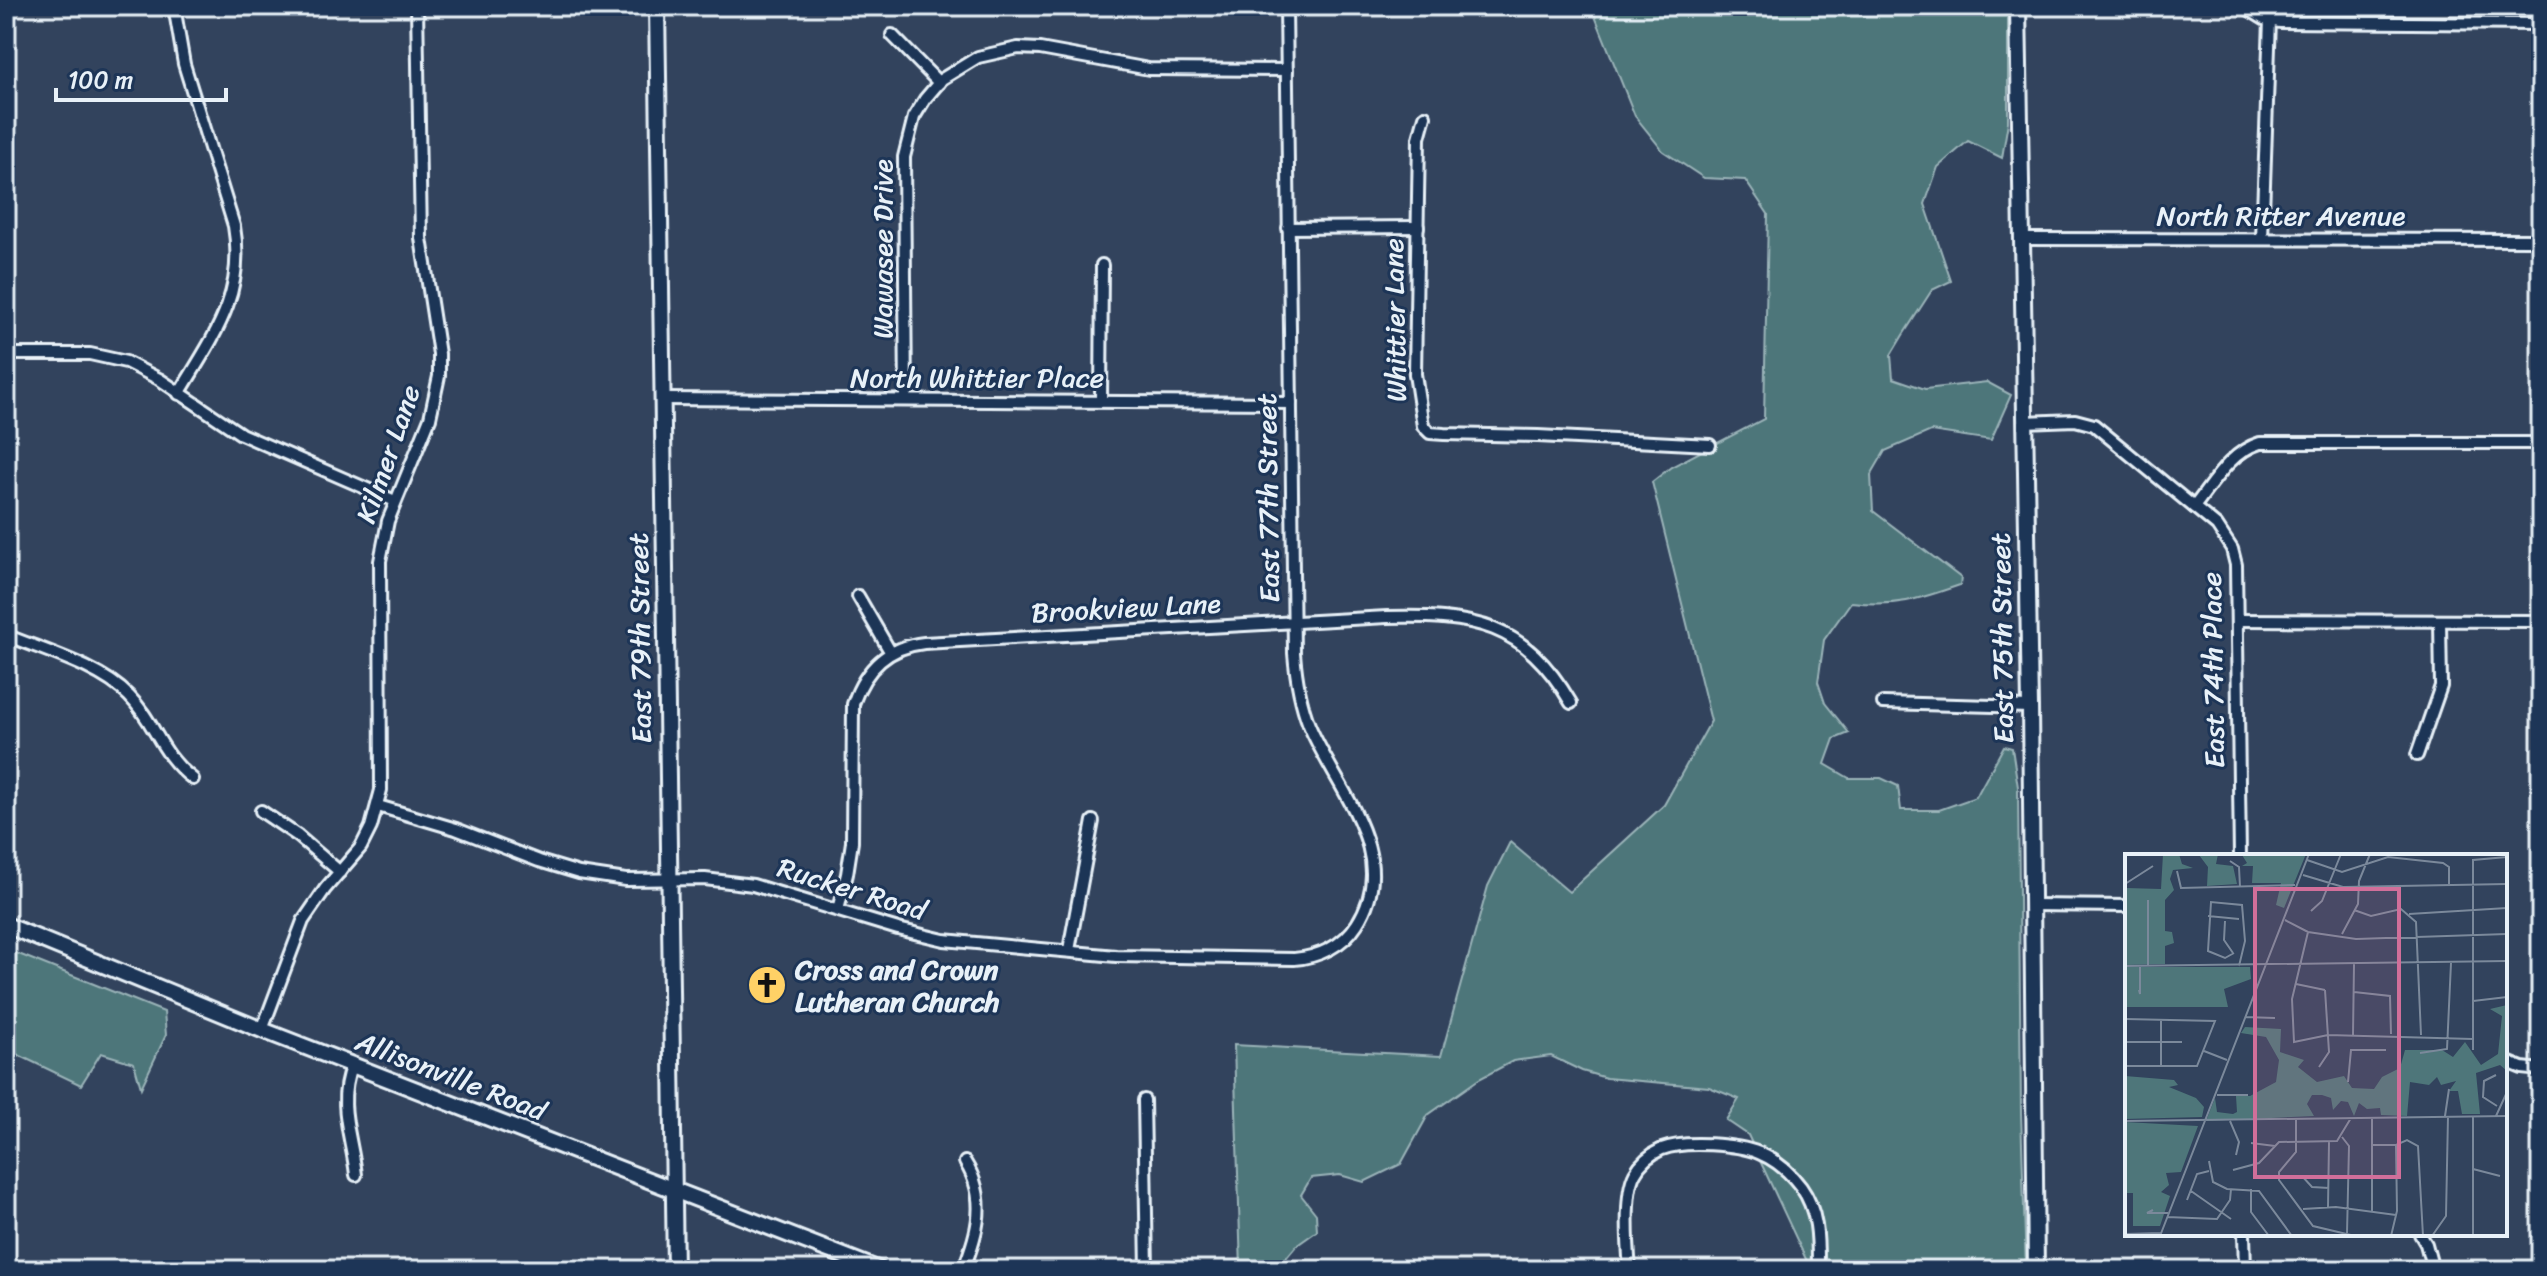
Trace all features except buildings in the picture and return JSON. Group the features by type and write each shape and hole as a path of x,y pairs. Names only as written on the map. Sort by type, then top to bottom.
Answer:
{"street":[{"path":"174,6 184,64 234,226 237,246 237,272 228,307 179,394"},
{"name":"Kilmer Lane","path":"262,1030 303,921 361,847 378,806 381,790 379,572 385,531 430,418 439,376 439,354 421,238 417,6"},
{"name":"East 79th Street","path":"657,6 675,1270"},
{"name":"East 77th Street","path":"1286,6 1296,675 1309,726 1359,817 1371,870 1368,902 1355,927 1336,945 1321,953"},
{"name":"East 75th Street","path":"2018,6 2036,1270"},
{"path":"2243,6 2270,20 2312,23 2541,24"},
{"path":"2262,239 2270,20"},
{"path":"892,35 939,83"},
{"name":"Wawasee Drive","path":"906,400 904,157 914,117 939,83 955,69 978,57 1018,48 1149,69 1287,70"},
{"name":"Whittier Lane","path":"1425,116 1419,133 1415,374 1423,426 1430,433 1710,445"},
{"path":"1288,228 1418,227"},
{"name":"North Ritter Avenue","path":"2021,239 2541,240"},
{"path":"1101,401 1102,265"},
{"path":"6,354 80,354 111,358 146,371 222,423 265,447 395,501"},
{"name":"North Whittier Place","path":"663,399 1291,403"},
{"name":"East 74th Place","path":"2024,422 2075,420 2094,425 2217,526 2232,549 2236,565 2240,854"},
{"path":"2194,507 2232,459 2260,443 2541,443"},
{"path":"838,910 852,842 853,704 866,674 891,653 858,596"},
{"name":"Brookview Lane","path":"891,653 924,643 1437,616 1470,621 1502,633 1529,650 1558,681 1571,703"},
{"path":"2237,620 2541,621"},
{"path":"2417,755 2441,686 2440,621"},
{"path":"6,635 94,672 118,686 141,711 166,754 193,779"},
{"path":"1883,703 2030,707"},
{"name":"Rucker Road","path":"378,806 466,832 569,870 616,879 705,879 753,885 944,940 1116,956 1289,959 1321,953"},
{"path":"261,811 298,836 340,872"},
{"path":"1069,950 1093,821"},
{"path":"2031,905 2125,906"},
{"name":"Allisonville Road","path":"6,925 262,1030 880,1270"},
{"path":"2507,1062 2522,1068 2541,1070"},
{"path":"352,1065 343,1108 353,1146 356,1175"},
{"path":"1144,1100 1147,1270"},
{"path":"1630,1270 1629,1195 1632,1178 1641,1164 1668,1147 1720,1145 1742,1147 1766,1156 1790,1174 1801,1187 1812,1207 1816,1225 1818,1270"},
{"path":"963,1270 979,1221 980,1203 965,1162"},
{"path":"2244,1236 2245,1270"},
{"path":"2421,1236 2433,1270"}],"green space":[{"path":"1591,6 2008,6 2008,122 2002,158 1968,141 1938,167 1925,204 1951,281 1932,290 1891,355 1893,378 1925,389 1987,382 2011,395 1991,440 1931,431 1885,451 1871,475 1873,511 1961,578 1960,585 1907,601 1881,604 1851,602 1824,640 1818,682 1825,703 1849,733 1834,739 1825,764 1849,778 1881,778 1898,786 1901,810 1939,810 1976,797 2004,746 2012,748 2018,787 2026,1270 1811,1270 1748,1135 1726,1120 1739,1099 1709,1087 1606,1078 1582,1071 1551,1056 1513,1061 1479,1079 1428,1115 1401,1164 1364,1182 1340,1175 1311,1178 1301,1195 1316,1214 1317,1231 1296,1246 1276,1270 1241,1270 1234,1045 1441,1056 1488,886 1510,842 1569,892 1664,805 1711,721 1652,482 1671,467 1764,419 1768,214 1745,180 1704,178 1663,151 1635,116"},
{"path":"6,949 164,1012 166,1035 141,1088 134,1063 101,1053 81,1085 6,1049"}],"place":[{"name":"Cross and Crown Lutheran Church","path":"767,985"}]}
